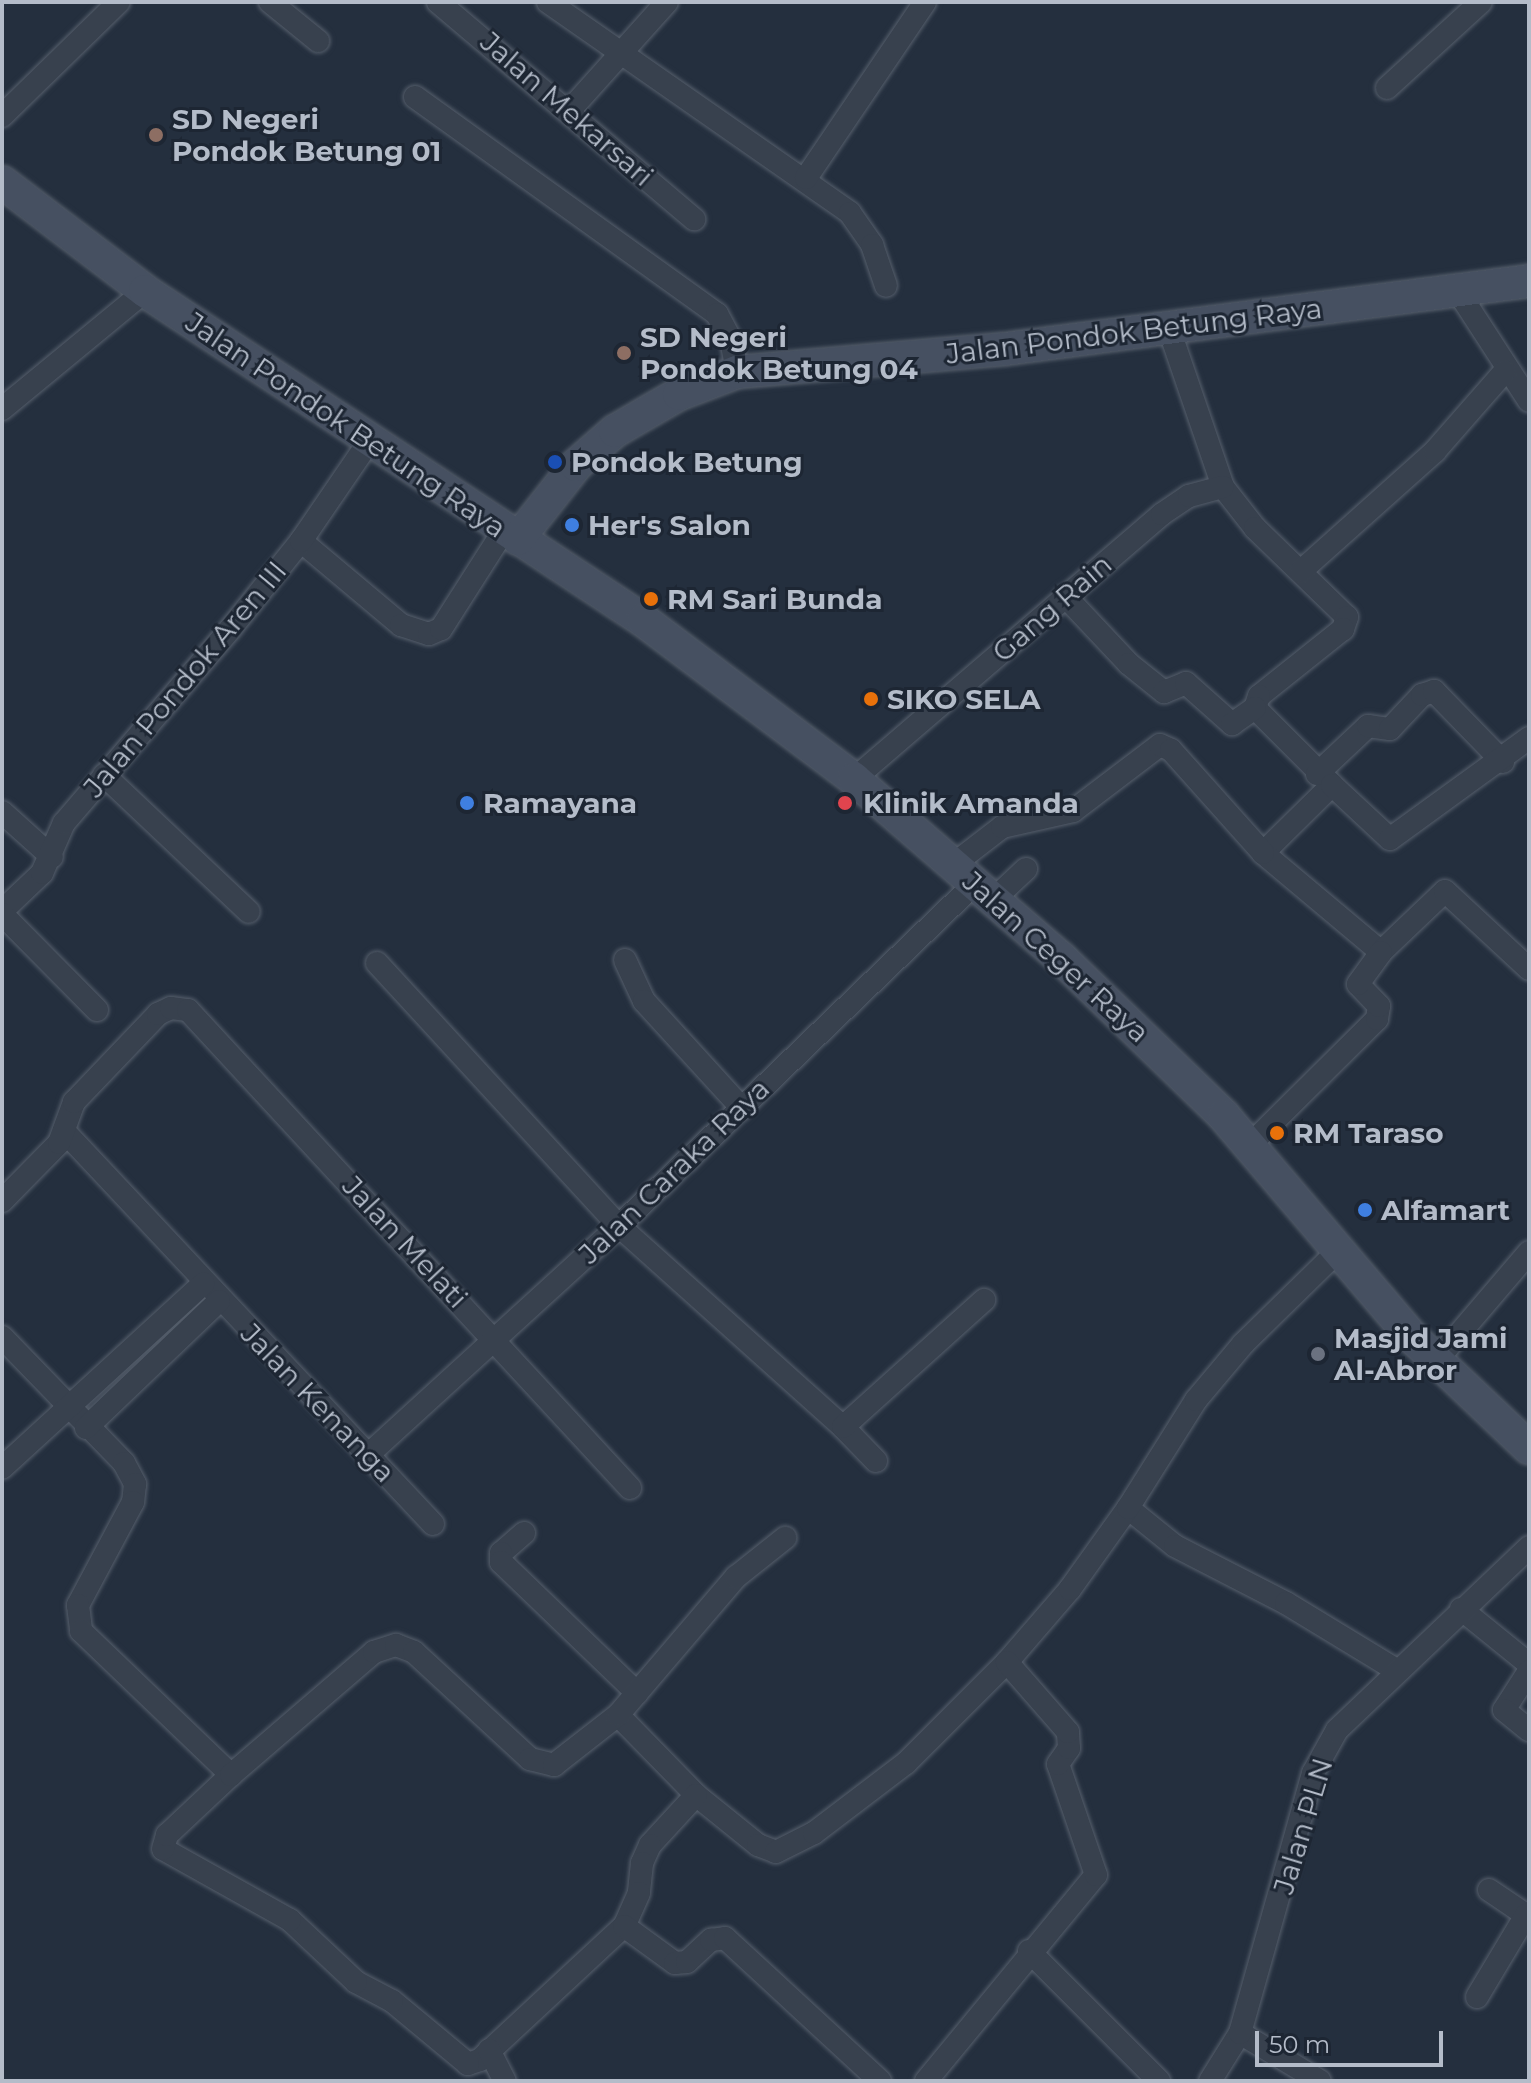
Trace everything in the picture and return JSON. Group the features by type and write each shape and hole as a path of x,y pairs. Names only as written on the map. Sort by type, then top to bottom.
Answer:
{"main road":[{"name":"Jalan Pondok Betung Raya","path":"2,182 145,291 368,443 511,534 576,465 615,431 679,394 737,372 919,358 1169,329 1529,281"},
{"name":"Jalan Ceger Raya","path":"511,534 764,707 974,882 1130,1023 1250,1145 1436,1361 1529,1448"}],"street":[{"path":"2,116 119,2"},
{"path":"270,2 318,41"},
{"name":"Jalan Mekarsari","path":"438,2 570,110 694,219"},
{"path":"548,2 806,178 865,230 886,286"},
{"path":"570,110 624,55 667,2"},
{"path":"806,178 925,2"},
{"path":"1387,88 1481,2"},
{"path":"415,97 717,314 731,340 737,372"},
{"path":"1457,290 1505,371 1529,401"},
{"path":"2,409 145,291"},
{"path":"1065,596 1129,664 1164,692 1186,683 1232,724 1255,708 1259,696 1347,625 1345,612 1255,528 1223,487 1169,329"},
{"path":"1301,571 1435,451 1505,371"},
{"name":"Jalan Pondok Aren III","path":"2,912 52,857 64,823 301,541 368,443"},
{"name":"Gang Rain","path":"854,779 1178,501 1223,487"},
{"path":"301,541 401,625 429,634 441,629 511,534"},
{"path":"1263,853 1368,726 1390,729 1422,695 1434,691 1503,762"},
{"path":"1255,708 1324,779 1390,839 1503,762 1529,738"},
{"path":"974,882 1002,827 1073,811 1160,745 1171,750 1263,853 1381,952"},
{"path":"104,775 249,912"},
{"path":"2,812 52,857"},
{"path":"974,882 1026,869"},
{"name":"Jalan Caraka Raya","path":"369,1454 619,1226 974,882"},
{"path":"1250,1145 1377,1019 1379,1006 1358,984 1381,952 1445,891 1529,969"},
{"path":"2,912 97,1010"},
{"path":"625,960 644,1001 740,1106"},
{"path":"377,963 619,1226 843,1427 876,1461"},
{"name":"Jalan Melati","path":"64,1131 74,1102 158,1014 171,1008 188,1010 630,1488"},
{"path":"2,1201 59,1143 64,1131"},
{"name":"Jalan Kenanga","path":"64,1131 203,1284 433,1524"},
{"path":"618,1715 696,1795 758,1845 769,1851 785,1850 906,1763 1007,1662 1070,1589 1128,1508 1196,1400 1243,1344 1340,1249"},
{"path":"1436,1361 1529,1252"},
{"path":"2,1468 68,1411 203,1284"},
{"path":"843,1427 984,1300"},
{"path":"86,1428 219,1301"},
{"path":"2,1337 68,1411 124,1463 135,1484 133,1502 78,1605 81,1631 231,1775"},
{"path":"1128,1508 1175,1546 1286,1603 1396,1670"},
{"path":"524,1533 501,1553 501,1562 637,1693"},
{"path":"696,1795 650,1845 642,1863 639,1893 624,1926 489,2050 468,2064 392,2001 356,1982 290,1920 166,1853 162,1845 167,1835 231,1775 374,1652 396,1645 414,1652 541,1765 565,1759 618,1715 736,1577 785,1538"},
{"name":"Jalan PLN","path":"1210,2081 1240,2033 1313,1773 1337,1730 1396,1670 1529,1547"},
{"path":"1461,1609 1529,1664"},
{"path":"926,2081 1029,1951 1096,1875 1058,1764 1069,1748 1068,1732 1007,1662"},
{"path":"1529,1671 1504,1710 1529,1730"},
{"path":"1477,1997 1527,1916 1489,1890"},
{"path":"624,1926 675,1963 687,1962 711,1940 725,1938 880,2081"},
{"path":"1029,1951 1159,2081"},
{"path":"1240,2033 1320,2081"},
{"path":"489,2050 505,2081"}],"place":[{"name":"SD Negeri Pondok Betung 01","path":"156,135"},
{"name":"SD Negeri Pondok Betung 04","path":"624,353"},
{"name":"Pondok Betung","path":"555,462"},
{"name":"Her's Salon","path":"572,525"},
{"name":"RM Sari Bunda","path":"651,599"},
{"name":"SIKO SELA","path":"871,699"},
{"name":"Ramayana","path":"467,803"},
{"name":"Klinik Amanda","path":"845,803"},
{"name":"RM Taraso","path":"1277,1133"},
{"name":"Alfamart","path":"1365,1210"},
{"name":"Masjid Jami Al-Abror","path":"1318,1354"}]}
